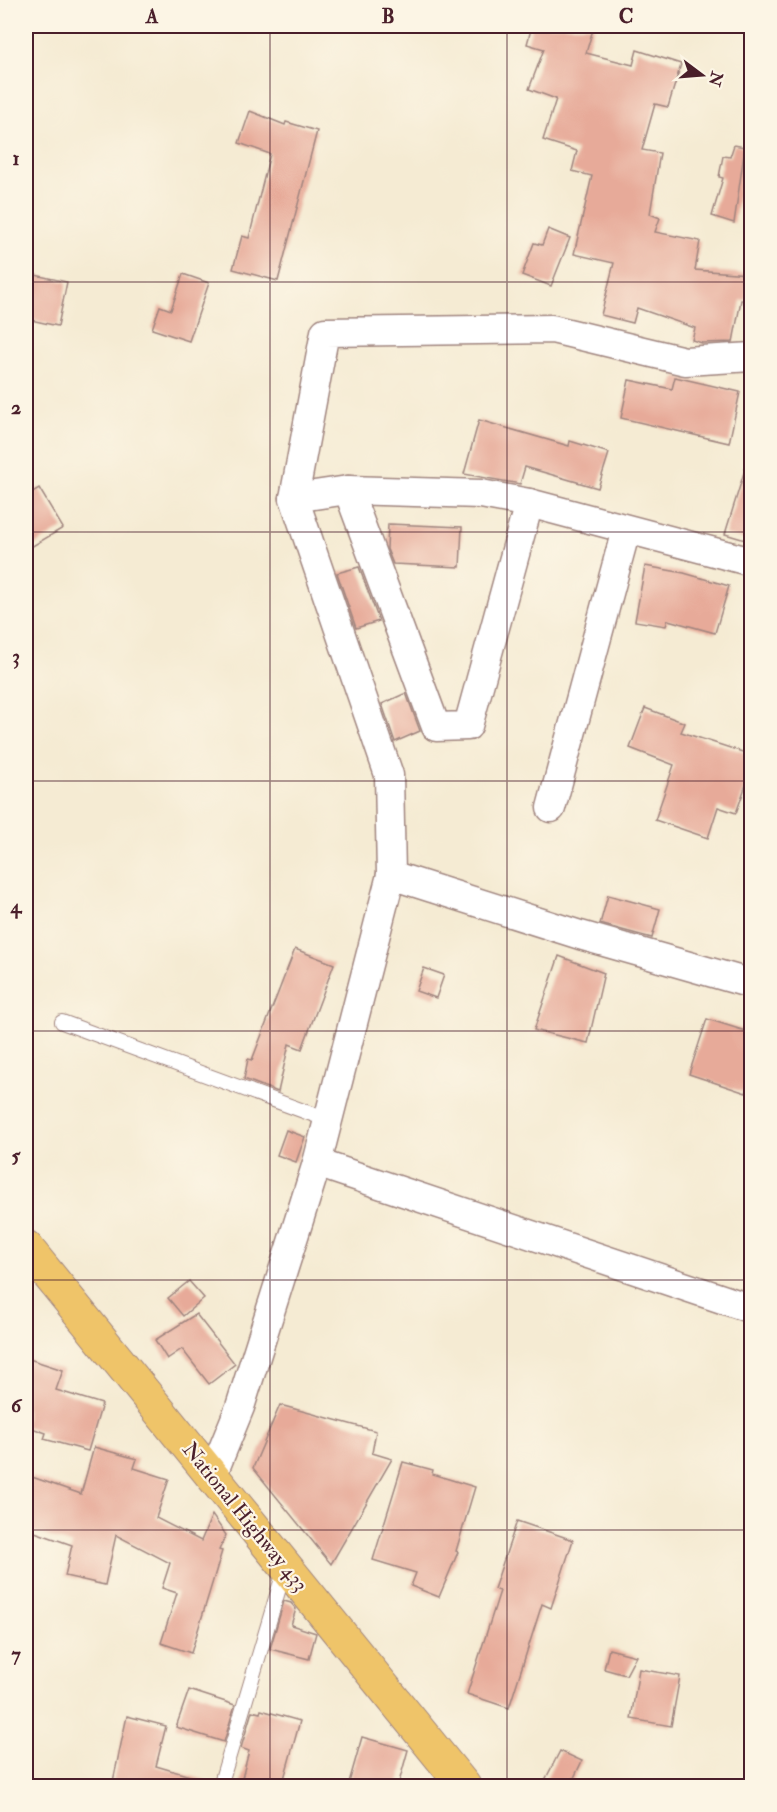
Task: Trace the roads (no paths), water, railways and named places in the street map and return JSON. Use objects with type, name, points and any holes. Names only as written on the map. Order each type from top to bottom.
[{"type":"main road","name":"National Highway 433","points":[[26,1247],[464,1786]]},
{"type":"street","points":[[212,1476],[240,1407],[317,1163],[391,875],[389,775],[294,498],[325,332],[552,329],[685,361],[752,357]]},
{"type":"street","points":[[294,498],[348,490],[481,494],[529,503],[752,562]]},
{"type":"street","points":[[348,490],[436,728],[468,726],[529,503]]},
{"type":"street","points":[[550,808],[626,530]]},
{"type":"street","points":[[391,875],[580,935],[752,984]]},
{"type":"street","points":[[317,1163],[752,1310]]},
{"type":"lane","points":[[62,1022],[328,1120]]},
{"type":"lane","points":[[220,1786],[285,1566]]}]
